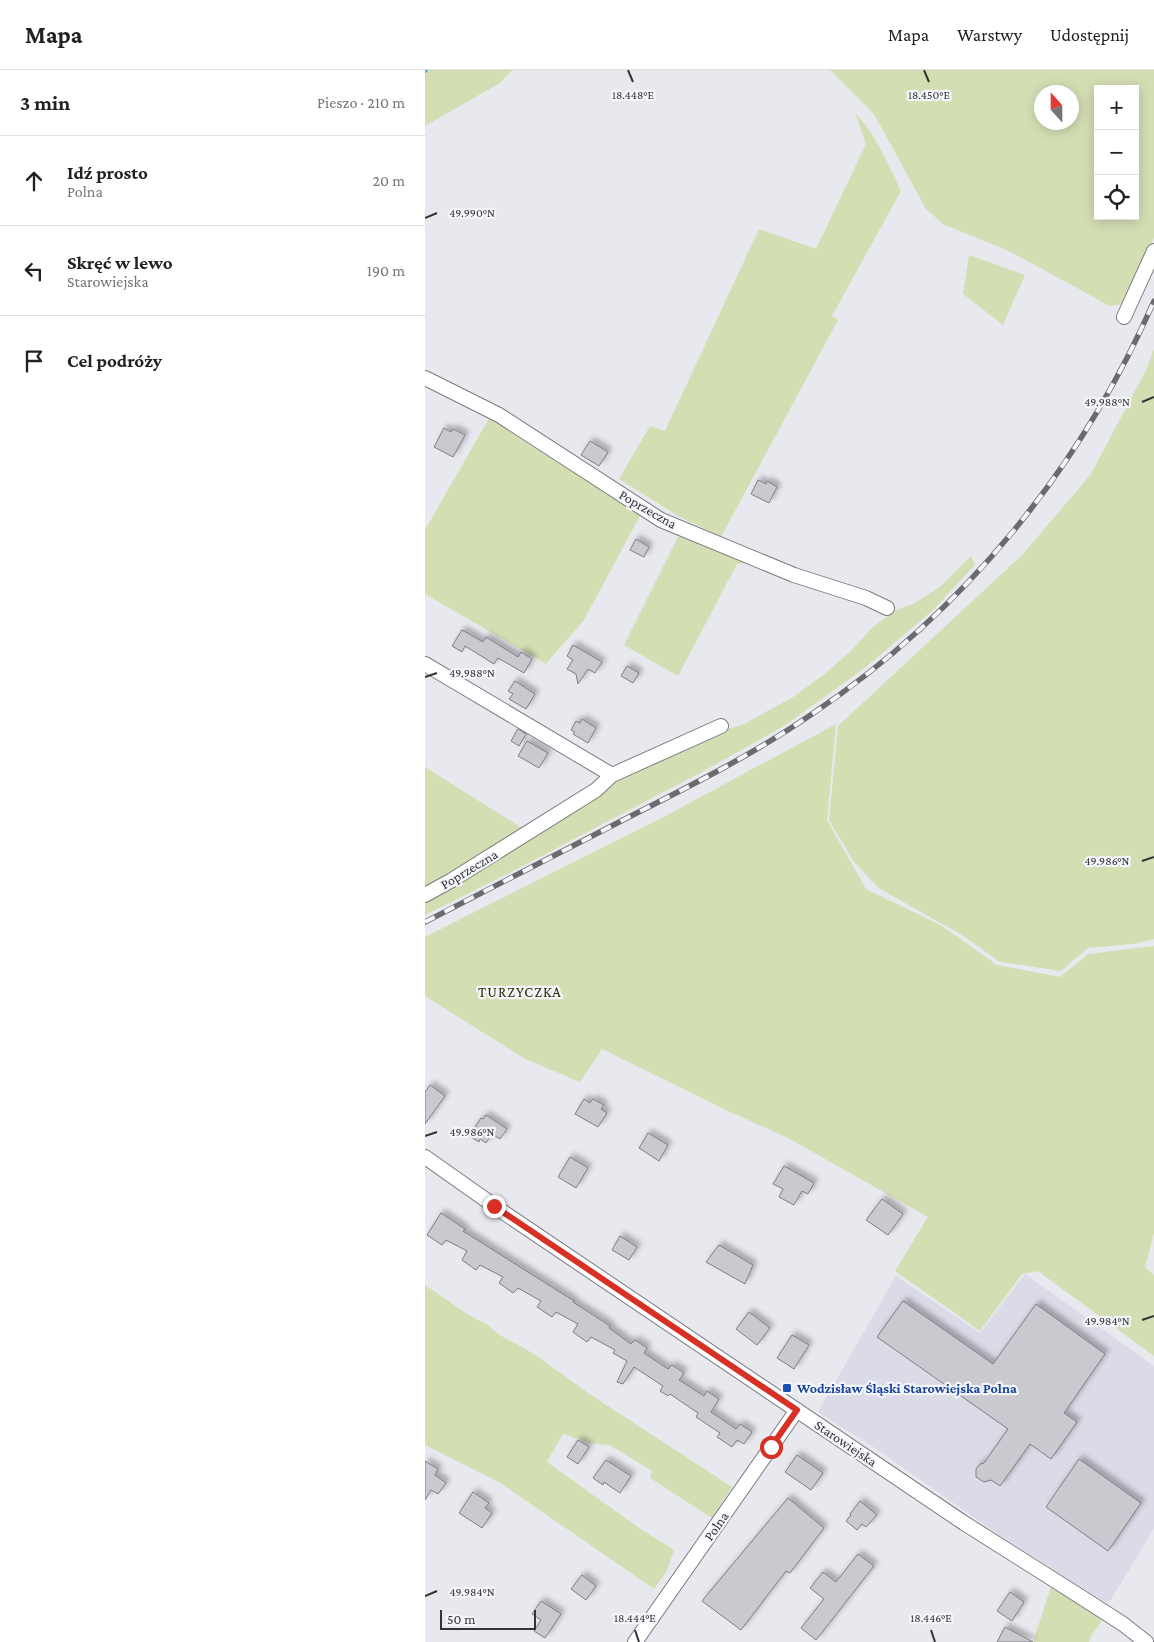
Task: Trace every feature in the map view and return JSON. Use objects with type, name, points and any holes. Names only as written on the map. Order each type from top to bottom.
[{"type":"street","points":[[1124,316],[1154,251]]},
{"type":"street","name":"Poprzeczna","points":[[425,378],[499,415],[661,520],[794,575],[866,598],[887,608]]},
{"type":"street","points":[[425,664],[612,775]]},
{"type":"street","name":"Poprzeczna","points":[[425,895],[596,790],[612,775],[721,726]]},
{"type":"street","name":"Starowiejska","points":[[425,1157],[494,1206],[964,1523],[1108,1614],[1145,1642]]},
{"type":"street","name":"Polna","points":[[635,1642],[797,1410]]},
{"type":"shaded area","points":[[1025,1274],[1154,1366],[1154,1529],[1108,1604],[999,1535],[875,1448],[818,1412],[896,1276],[980,1333]]},
{"type":"green space","points":[[425,70],[512,70],[500,83],[425,126]]},
{"type":"green space","points":[[830,70],[1154,70],[1154,238],[1125,304],[1110,306],[1011,252],[943,224],[926,209],[874,114]]},
{"type":"green space","points":[[855,113],[875,140],[901,191],[832,316],[838,320],[721,537],[680,517],[619,479],[650,426],[665,431],[759,229],[816,249],[866,144]]},
{"type":"green space","points":[[969,255],[1025,275],[1003,325],[963,294]]},
{"type":"green space","points":[[1154,349],[1154,939],[1133,944],[1088,948],[1061,971],[1000,962],[962,935],[880,889],[854,862],[829,820],[838,726],[1023,554],[1091,474],[1147,368]]},
{"type":"green space","points":[[491,415],[641,514],[584,620],[546,664],[425,594],[425,530]]},
{"type":"green space","points":[[679,535],[753,562],[737,564],[678,676],[624,645]]},
{"type":"green space","points":[[971,556],[975,565],[933,610],[866,667],[784,726],[700,773],[425,915],[425,901],[613,780],[705,736],[744,724],[793,697],[850,652],[872,628],[894,611],[915,603],[941,586]]},
{"type":"green space","points":[[836,724],[827,820],[866,889],[942,926],[997,965],[1060,977],[1088,954],[1154,946],[1154,1233],[1145,1267],[1154,1275],[1154,1356],[1038,1271],[1022,1274],[980,1331],[895,1271],[928,1217],[788,1138],[726,1110],[602,1049],[580,1082],[525,1059],[425,996],[425,937],[658,820]]},
{"type":"green space","points":[[425,767],[525,830],[425,887]]},
{"type":"green space","points":[[425,1285],[467,1314],[488,1325],[498,1334],[534,1354],[588,1393],[732,1487],[712,1518],[650,1478],[652,1471],[610,1445],[590,1443],[563,1434],[547,1462],[642,1530],[674,1550],[667,1571],[654,1589],[499,1482],[425,1445]]},
{"type":"green space","points":[[1051,1587],[1103,1619],[1089,1642],[1033,1642]]},
{"type":"building","points":[[444,428],[451,432],[453,429],[465,435],[453,457],[434,447]]},
{"type":"building","points":[[590,441],[608,452],[599,466],[581,455]]},
{"type":"building","points":[[758,480],[766,484],[767,481],[777,487],[769,503],[751,494]]},
{"type":"building","points":[[636,539],[649,547],[644,557],[630,550]]},
{"type":"building","points":[[462,630],[483,642],[486,637],[518,657],[521,652],[532,659],[524,673],[498,658],[494,664],[465,646],[462,652],[452,646]]},
{"type":"building","points":[[573,645],[602,662],[595,673],[588,669],[578,684],[576,674],[567,669],[573,660],[567,656]]},
{"type":"building","points":[[627,666],[639,673],[633,683],[621,676]]},
{"type":"building","points":[[515,681],[535,694],[526,709],[509,699],[513,694],[508,691]]},
{"type":"building","points":[[582,719],[596,728],[588,743],[573,734],[575,732],[571,730],[576,721],[580,723]]},
{"type":"building","points":[[518,729],[526,734],[519,746],[511,741]]},
{"type":"building","points":[[527,741],[548,753],[539,768],[518,756]]},
{"type":"building","points":[[430,1085],[445,1096],[425,1124],[425,1092]]},
{"type":"building","points":[[584,1099],[590,1103],[593,1099],[604,1105],[601,1109],[607,1113],[598,1127],[575,1114]]},
{"type":"building","points":[[486,1115],[507,1129],[500,1139],[492,1134],[486,1143],[480,1139],[479,1142],[469,1136],[481,1118],[483,1119]]},
{"type":"building","points":[[648,1133],[668,1145],[659,1161],[639,1148]]},
{"type":"building","points":[[570,1157],[588,1168],[576,1188],[558,1177]]},
{"type":"building","points":[[784,1166],[814,1183],[808,1194],[802,1191],[794,1205],[779,1197],[783,1189],[773,1184]]},
{"type":"building","points":[[882,1199],[903,1214],[888,1235],[866,1220]]},
{"type":"building","points":[[441,1213],[465,1229],[463,1231],[574,1301],[610,1326],[609,1328],[631,1344],[635,1340],[647,1348],[644,1353],[668,1369],[672,1365],[684,1373],[679,1380],[704,1396],[707,1391],[719,1399],[711,1412],[736,1429],[740,1424],[752,1432],[744,1444],[737,1440],[732,1447],[717,1437],[720,1433],[696,1417],[698,1413],[670,1394],[668,1396],[660,1391],[663,1386],[634,1367],[623,1384],[617,1382],[627,1361],[613,1353],[615,1350],[591,1337],[587,1342],[573,1332],[578,1324],[556,1312],[552,1317],[537,1307],[541,1301],[518,1288],[513,1293],[499,1283],[503,1277],[480,1265],[476,1270],[462,1260],[467,1251],[446,1240],[442,1245],[427,1235]]},
{"type":"building","points":[[620,1236],[637,1247],[629,1260],[612,1250]]},
{"type":"building","points":[[719,1245],[753,1265],[745,1284],[706,1262]]},
{"type":"building","points":[[903,1301],[993,1364],[1036,1304],[1105,1354],[1064,1413],[1077,1422],[1051,1459],[1030,1444],[1000,1486],[991,1480],[984,1482],[976,1477],[976,1469],[980,1464],[984,1463],[1008,1429],[877,1337]]},
{"type":"building","points":[[749,1312],[770,1328],[757,1345],[736,1329]]},
{"type":"building","points":[[792,1335],[809,1345],[794,1369],[777,1358]]},
{"type":"building","points":[[578,1440],[589,1447],[578,1464],[567,1457]]},
{"type":"building","points":[[797,1455],[823,1473],[811,1490],[785,1472]]},
{"type":"building","points":[[1079,1459],[1141,1503],[1108,1551],[1046,1507]]},
{"type":"building","points":[[606,1460],[631,1476],[620,1493],[604,1482],[603,1485],[593,1478]]},
{"type":"building","points":[[425,1461],[438,1469],[435,1475],[446,1483],[438,1494],[431,1490],[425,1500]]},
{"type":"building","points":[[473,1492],[489,1503],[485,1508],[492,1513],[482,1528],[459,1513]]},
{"type":"building","points":[[788,1498],[824,1528],[790,1573],[786,1571],[741,1630],[702,1601]]},
{"type":"building","points":[[860,1501],[877,1515],[866,1527],[862,1524],[857,1530],[846,1521]]},
{"type":"building","points":[[858,1554],[874,1566],[816,1640],[801,1628],[824,1599],[810,1588],[823,1572],[836,1582]]},
{"type":"building","points":[[582,1575],[596,1586],[586,1600],[571,1589]]},
{"type":"building","points":[[1010,1592],[1024,1602],[1012,1621],[997,1611]]},
{"type":"building","points":[[541,1601],[561,1614],[545,1638],[534,1631],[541,1620],[532,1614]]},
{"type":"building","points":[[1005,1627],[1033,1642],[997,1642]]},
{"type":"railway","points":[[425,922],[698,782],[767,743],[812,714],[867,674],[919,630],[968,583],[1013,532],[1054,478],[1091,422],[1125,363],[1154,301]]},
{"type":"place","name":"Wodzisław Śląski Starowiejska Polna","points":[[787,1388]]},
{"type":"district","name":"TURZYCZKA","points":[[520,992]]},
{"type":"route","points":[[494,1206],[797,1410],[771,1447]]}]
